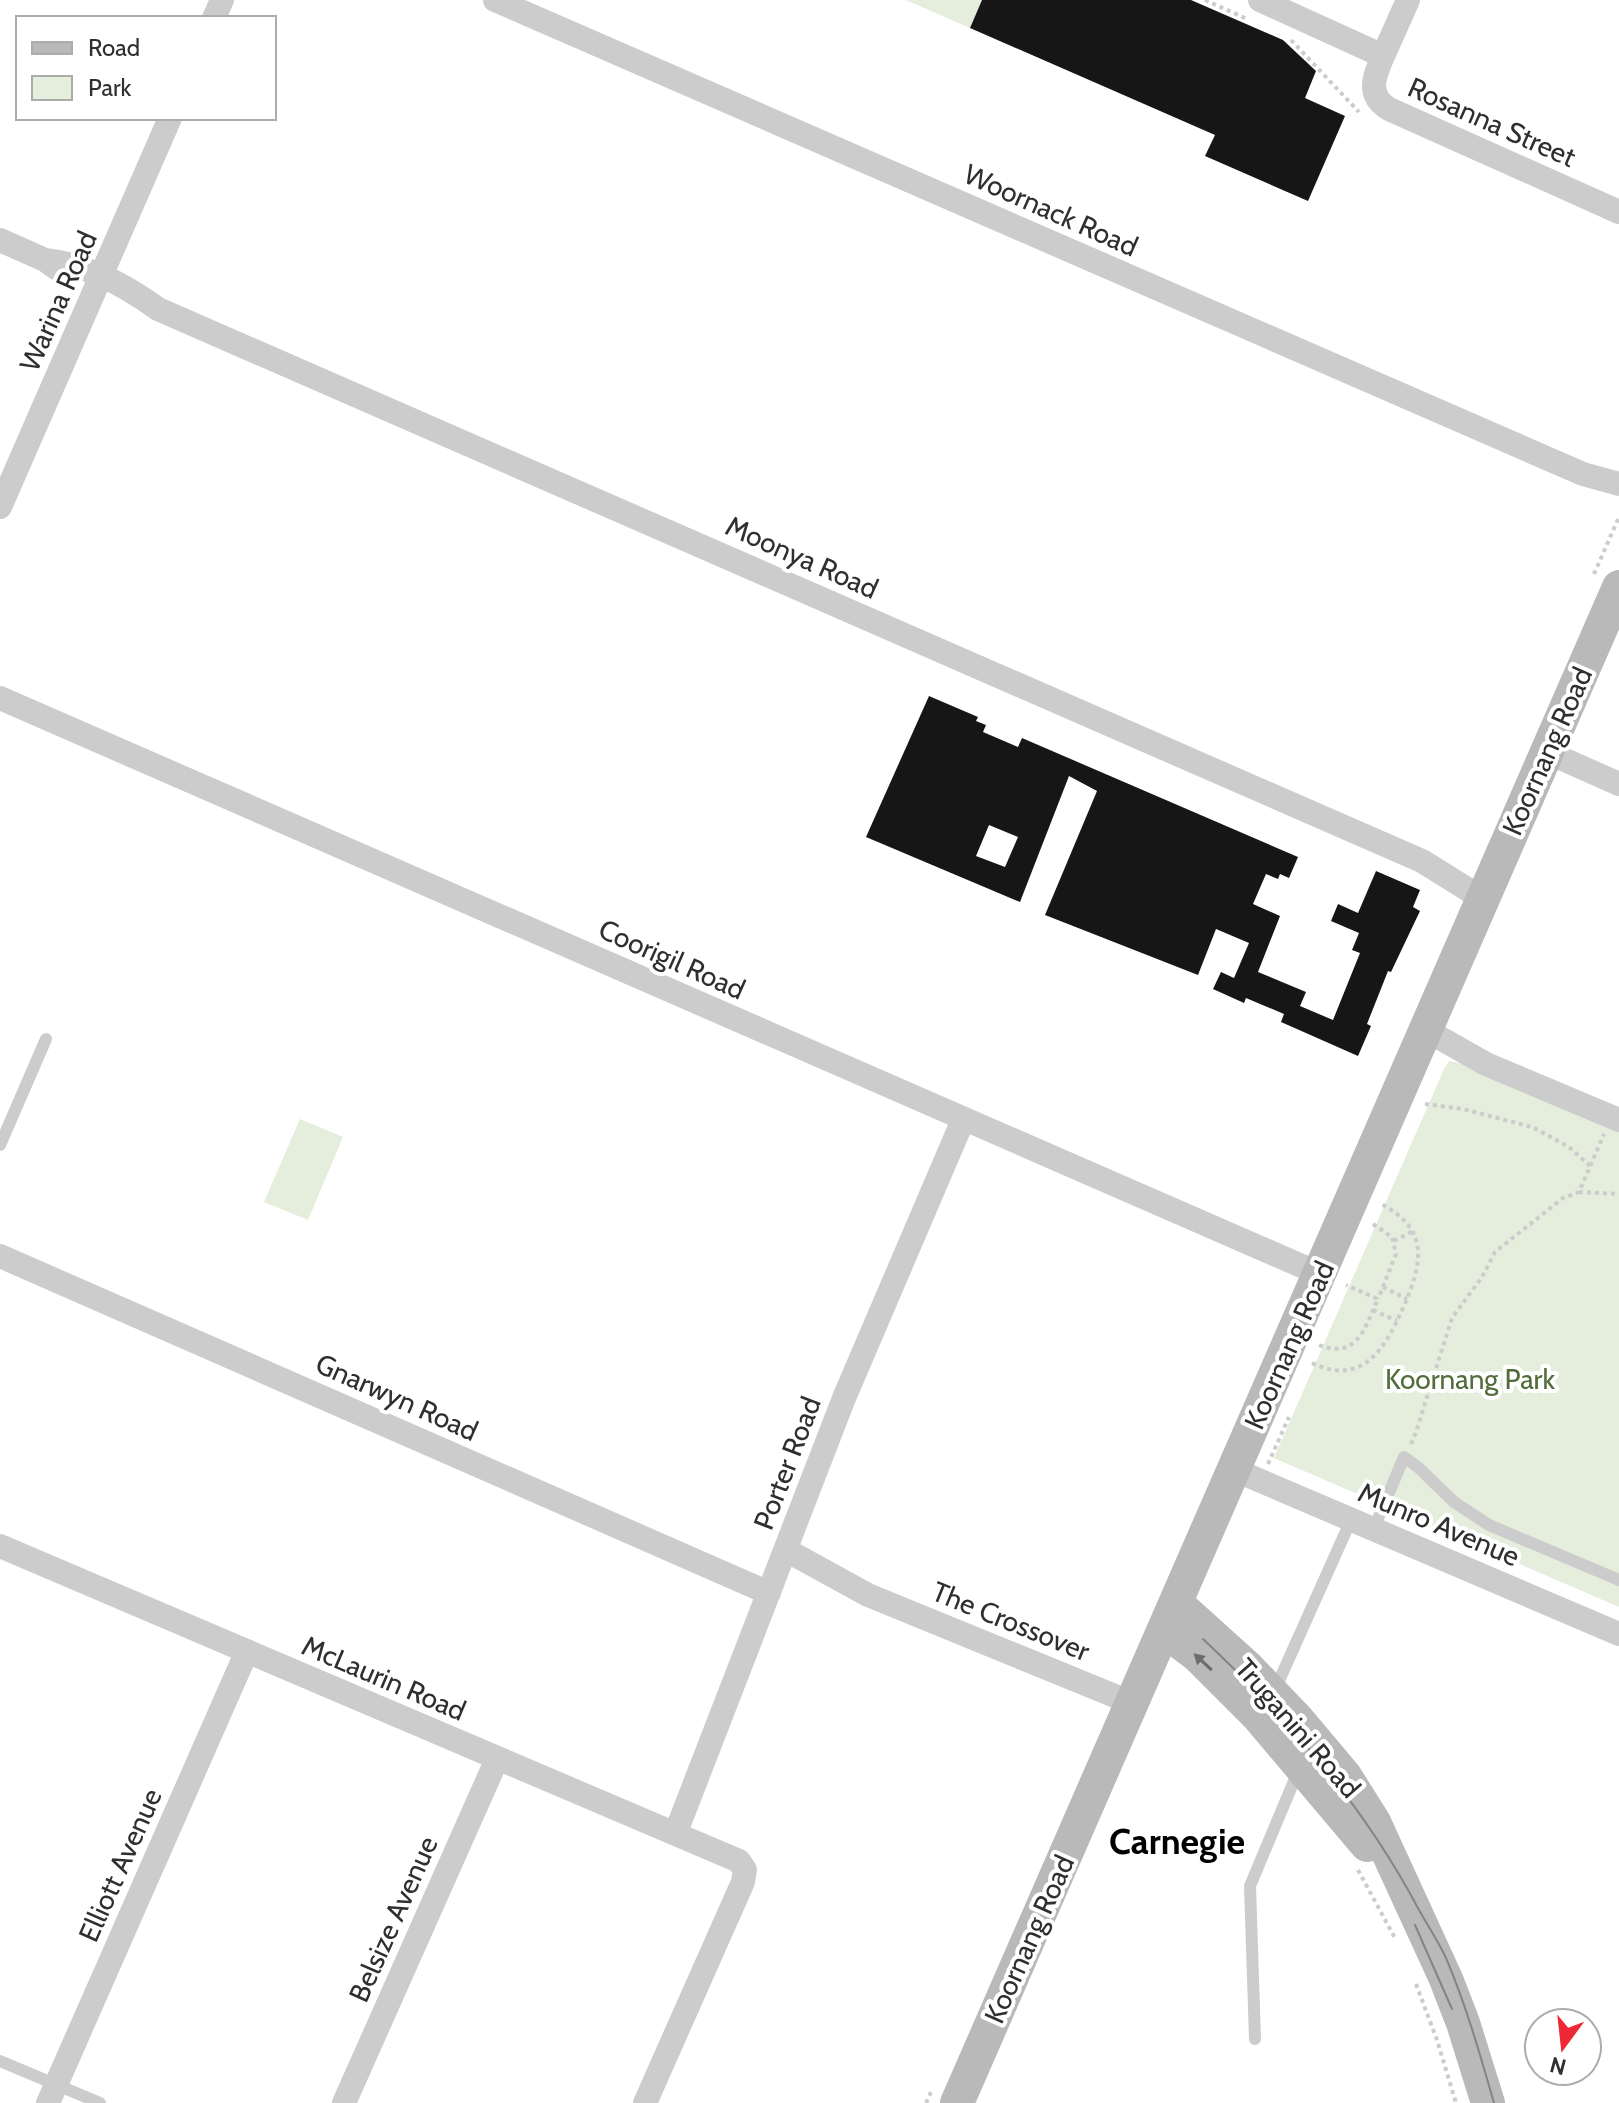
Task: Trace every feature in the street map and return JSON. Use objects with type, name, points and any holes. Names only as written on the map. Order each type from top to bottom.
[{"type":"street","name":"Woornack Road","points":[[495,0],[1583,474],[1619,484]]},
{"type":"street","name":"Rosanna Street","points":[[1260,0],[1383,56],[1373,84],[1376,98],[1382,105],[1619,212]]},
{"type":"street","points":[[1383,56],[1408,0]]},
{"type":"street","name":"Warina Road","points":[[0,507],[169,120]]},
{"type":"street","name":"Moonya Road","points":[[0,240],[45,260],[68,262],[98,283],[134,291],[158,309],[1487,889]]},
{"type":"street","name":"Woornack Road","points":[[1583,474],[1619,497]]},
{"type":"street","name":"Koornang Road","points":[[957,2103],[1171,1617],[1248,1475],[1339,1282],[1422,1040],[1619,587]]},
{"type":"street","name":"Coorigil Road","points":[[0,698],[1339,1282]]},
{"type":"street","points":[[1547,752],[1619,784]]},
{"type":"street","points":[[1422,1040],[1615,1119]]},
{"type":"street","name":"Porter Road","points":[[676,1832],[844,1398],[963,1120]]},
{"type":"street","name":"Gnarwyn Road","points":[[0,1256],[778,1571]]},
{"type":"street","name":"Munro Avenue","points":[[1248,1475],[1619,1634]]},
{"type":"street","name":"McLaurin Road","points":[[0,1546],[497,1759],[676,1832],[744,1865],[743,1882],[645,2103]]},
{"type":"street","name":"The Crossover","points":[[778,1571],[868,1595],[1132,1703]]},
{"type":"street","name":"Truganini Road","points":[[1171,1617],[1221,1642],[1273,1693],[1345,1776],[1374,1822],[1446,1979],[1488,2103]]},
{"type":"street","name":"Truganini Road","points":[[1171,1617],[1198,1656],[1359,1833],[1415,1914]]},
{"type":"street","name":"Elliott Avenue","points":[[52,2094],[247,1651]]},
{"type":"street","name":"Belsize Avenue","points":[[344,2103],[497,1759]]},
{"type":"lane","points":[[0,1145],[46,1039]]},
{"type":"lane","points":[[1273,1693],[1362,1524],[1404,1457],[1470,1515],[1619,1580]]},
{"type":"lane","points":[[1255,2039],[1250,1886],[1300,1766]]},
{"type":"lane","points":[[0,2061],[52,2094],[100,2103]]},
{"type":"path","points":[[1419,1117],[1426,1103],[1518,1122],[1569,1147],[1590,1166]]},
{"type":"path","points":[[1579,1192],[1615,1119]]},
{"type":"path","points":[[1404,1457],[1416,1432],[1452,1318],[1482,1277],[1495,1252],[1563,1198],[1579,1192],[1619,1194]]},
{"type":"path","points":[[1312,1363],[1340,1370],[1365,1364],[1384,1346],[1407,1299],[1419,1262],[1413,1231],[1400,1216],[1381,1204],[1367,1236]]},
{"type":"path","points":[[1319,1345],[1338,1350],[1347,1347],[1364,1332],[1396,1254],[1394,1241],[1373,1224]]},
{"type":"path","points":[[1394,1241],[1413,1231]]},
{"type":"path","points":[[1339,1282],[1378,1299]]},
{"type":"path","points":[[1383,1287],[1407,1299]]},
{"type":"path","points":[[1373,1310],[1397,1321]]},
{"type":"path","points":[[1306,1376],[1325,1333]]},
{"type":"path","points":[[1248,1475],[1289,1415]]},
{"type":"path","points":[[1356,1867],[1398,1944]]},
{"type":"path","points":[[1416,1982],[1456,2103]]},
{"type":"green space","points":[[906,0],[982,0],[970,28]]},
{"type":"green space","name":"Koornang Park","points":[[1449,1061],[1468,1065],[1619,1132],[1619,1607],[1274,1458]]},
{"type":"green space","points":[[300,1119],[343,1137],[308,1220],[264,1202]]},
{"type":"building","points":[[982,0],[1191,0],[1283,40],[1316,71],[1305,98],[1345,116],[1308,201],[1205,156],[1215,135],[970,28]]},
{"type":"building","points":[[929,696],[978,717],[976,721],[986,725],[983,732],[1018,747],[1022,738],[1298,857],[1289,878],[1280,874],[1278,879],[1266,874],[1253,904],[1280,916],[1258,972],[1306,992],[1300,1006],[1333,1020],[1360,953],[1352,950],[1359,933],[1331,921],[1338,904],[1358,913],[1376,871],[1420,890],[1413,907],[1420,911],[1391,972],[1388,971],[1358,1056],[1281,1022],[1284,1014],[1246,998],[1244,1003],[1213,989],[1221,972],[1234,978],[1249,943],[1216,929],[1198,975],[1045,915],[1097,791],[1069,776],[1020,902],[866,837]],"holes":[[[989,825],[1018,837],[1005,867],[976,856]]]},
{"type":"tram line","points":[[1203,1639],[1295,1733],[1374,1834],[1446,1958],[1494,2103]]},
{"type":"tram line","points":[[1415,1925],[1452,2009]]},
{"type":"district","name":"Carnegie","points":[[1177,1841]]}]
